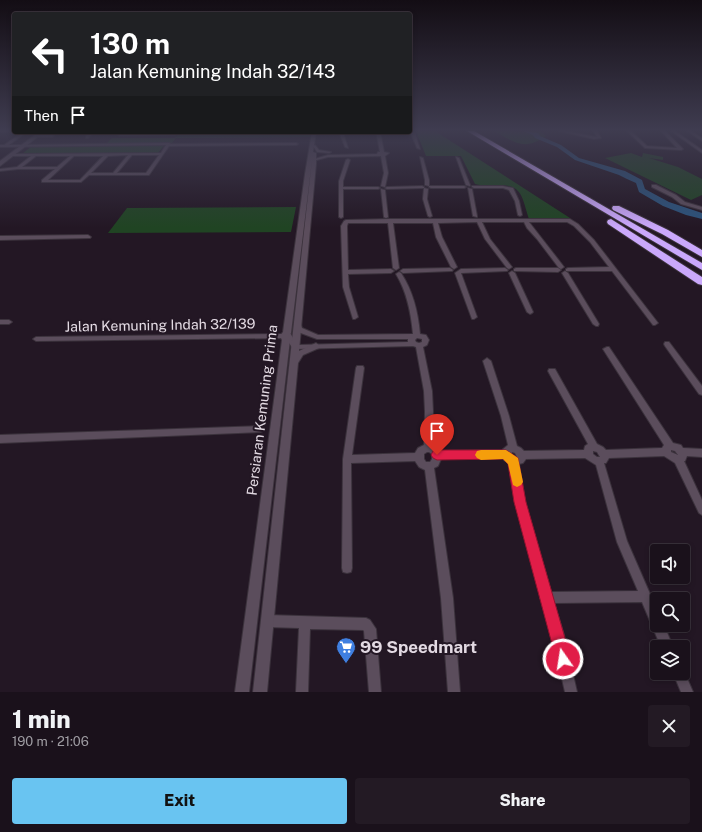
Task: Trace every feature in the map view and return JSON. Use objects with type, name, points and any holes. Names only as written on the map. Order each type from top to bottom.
[{"type":"highway","points":[[522,163],[702,282]]},
{"type":"highway","points":[[525,163],[702,267]]},
{"type":"highway","points":[[537,163],[702,259]]},
{"type":"highway","points":[[615,208],[665,232],[702,254]]},
{"type":"street","points":[[18,168],[24,163]]},
{"type":"street","points":[[63,163],[44,181],[81,181],[98,163]]},
{"type":"street","points":[[114,174],[123,163]]},
{"type":"street","points":[[88,174],[148,174],[155,163]]},
{"type":"street","name":"Persiaran Kemuning Prima","points":[[242,692],[286,335],[309,163]]},
{"type":"street","name":"Persiaran Kemuning Prima","points":[[260,692],[314,163]]},
{"type":"street","points":[[347,163],[341,188],[346,287],[355,317]]},
{"type":"street","points":[[383,163],[386,173],[383,188],[397,271],[403,280],[416,321],[416,340],[428,391],[428,448]]},
{"type":"street","points":[[421,163],[426,180],[425,199],[430,216]]},
{"type":"street","points":[[459,163],[469,187],[474,216]]},
{"type":"street","points":[[0,170],[18,168],[58,168]]},
{"type":"street","points":[[654,186],[669,193],[683,203],[702,209]]},
{"type":"street","points":[[341,188],[503,187],[511,189],[517,201],[520,216]]},
{"type":"street","points":[[343,220],[570,220],[592,241],[655,323]]},
{"type":"street","points":[[479,220],[488,239],[510,270],[530,312]]},
{"type":"street","points":[[525,220],[529,228],[539,238],[560,268]]},
{"type":"street","points":[[436,221],[439,237],[452,269]]},
{"type":"street","points":[[0,238],[88,237]]},
{"type":"street","points":[[346,272],[458,268],[474,317]]},
{"type":"street","points":[[459,272],[560,268],[567,271],[613,269]]},
{"type":"street","points":[[567,271],[596,324]]},
{"type":"street","points":[[298,320],[298,327],[300,330],[317,337],[416,340]]},
{"type":"street","points":[[0,322],[8,322]]},
{"type":"street","name":"Jalan Kemuning Indah 32/139","points":[[36,339],[286,335]]},
{"type":"street","points":[[286,335],[295,347],[416,340]]},
{"type":"street","points":[[667,344],[702,392]]},
{"type":"street","points":[[294,365],[296,356],[316,346]]},
{"type":"street","points":[[607,349],[668,449]]},
{"type":"street","points":[[487,361],[505,416],[513,448],[507,449],[514,457],[520,502],[546,598],[558,635],[571,692]]},
{"type":"street","points":[[347,568],[347,460],[360,368]]},
{"type":"street","points":[[552,371],[591,450]]},
{"type":"street","points":[[0,439],[260,429]]},
{"type":"street","points":[[602,458],[675,447],[702,510]]},
{"type":"street","points":[[429,466],[421,463],[418,457],[420,450],[428,448],[434,451],[437,455],[514,457],[599,448],[622,542],[650,608]]},
{"type":"street","points":[[680,456],[702,452]]},
{"type":"street","points":[[429,466],[436,462],[437,455]]},
{"type":"street","points":[[347,460],[418,457]]},
{"type":"street","points":[[429,466],[447,598],[454,692]]},
{"type":"street","points":[[546,598],[645,596]]},
{"type":"street","points":[[267,620],[305,623],[366,624],[370,629],[375,692]]},
{"type":"street","points":[[302,692],[305,623]]},
{"type":"street","points":[[682,680],[687,692]]},
{"type":"green space","points":[[465,163],[485,163],[570,218],[529,219],[522,197],[516,189],[504,185],[475,184]]},
{"type":"green space","points":[[616,163],[666,163],[678,167],[702,179],[702,195],[691,200]]},
{"type":"green space","points":[[296,207],[291,232],[108,233],[127,208]]},
{"type":"waterway","points":[[591,163],[622,173],[639,182],[642,190],[666,204],[689,213],[702,216]]},
{"type":"slow traffic","points":[[481,455],[506,454],[509,459],[514,461],[517,482]]},
{"type":"place","name":"99 Speedmart","points":[[346,664]]},
{"type":"route","points":[[437,455],[506,454],[509,459],[514,461],[520,502],[546,598],[558,635],[563,659]]}]
